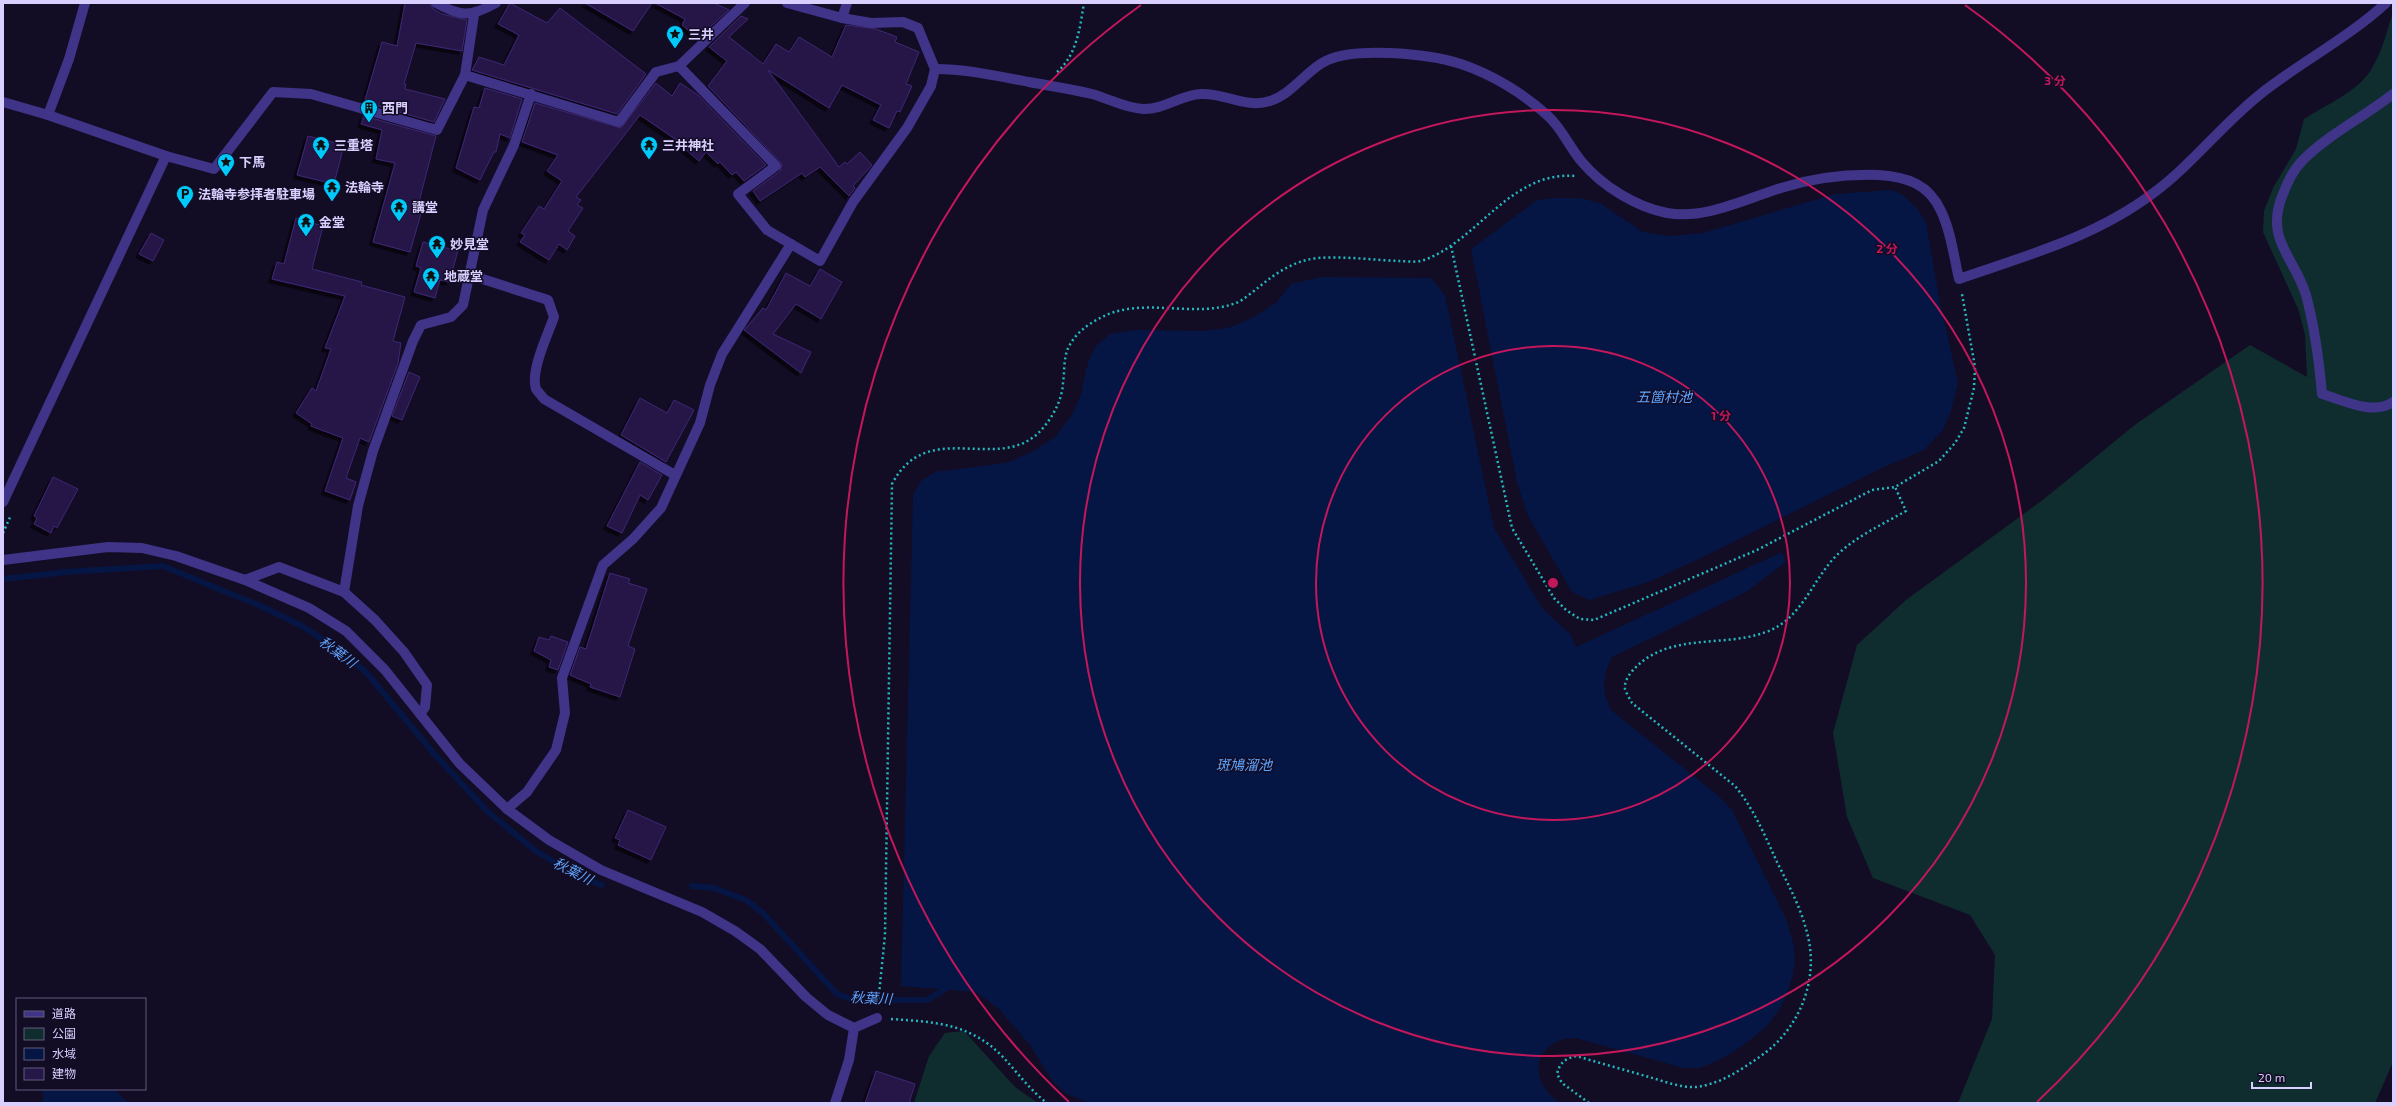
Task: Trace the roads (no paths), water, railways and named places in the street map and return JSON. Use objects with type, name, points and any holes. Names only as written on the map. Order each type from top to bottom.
[{"type":"street","points":[[48,115],[69,59],[85,3]]},
{"type":"street","points":[[436,3],[450,11],[474,15],[496,3]]},
{"type":"street","points":[[466,75],[619,122],[656,72],[679,66],[745,3]]},
{"type":"street","points":[[679,66],[776,166],[738,194],[767,230],[820,261],[852,202],[908,128],[931,86],[935,68],[918,28],[903,22],[871,23],[842,18],[787,3]]},
{"type":"street","points":[[842,18],[847,3]]},
{"type":"street","points":[[935,68],[960,69],[1041,84],[1094,95],[1128,107],[1146,109],[1198,94],[1215,95],[1252,103],[1270,101],[1287,91],[1323,62],[1340,55],[1363,53],[1438,58],[1484,73],[1547,114],[1563,133],[1580,161],[1597,178],[1637,203],[1666,213],[1691,214],[1721,208],[1814,179],[1850,174],[1901,176],[1921,184],[1934,199],[1942,212],[1959,280],[2066,242],[2110,221],[2152,195],[2189,164],[2262,93],[2366,22],[2386,3]]},
{"type":"street","points":[[3,102],[48,115],[166,156],[214,169],[273,92],[311,94],[437,130],[466,75],[474,15]]},
{"type":"street","points":[[344,592],[358,506],[373,452],[413,341],[421,325],[451,317],[463,305],[483,210],[514,145],[531,94]]},
{"type":"street","points":[[2393,94],[2318,146],[2301,162],[2286,185],[2277,208],[2276,226],[2280,242],[2305,293],[2314,325],[2322,394],[2363,406],[2378,408],[2393,402]]},
{"type":"street","points":[[3,502],[166,156]]},
{"type":"street","points":[[507,809],[527,792],[556,750],[565,713],[562,678],[603,565],[633,539],[661,508],[700,423],[710,385],[722,354],[791,244]]},
{"type":"street","points":[[470,275],[548,300],[554,317],[540,354],[535,378],[536,389],[544,399],[675,475]]},
{"type":"street","points":[[3,560],[108,547],[142,548],[176,556],[245,580],[309,608],[346,631],[385,670],[460,764],[507,809],[549,840],[601,870],[702,912],[735,931],[760,949],[806,997],[828,1015],[854,1028]]},
{"type":"street","points":[[245,580],[279,567],[344,592],[375,620],[404,652],[427,686],[425,706],[420,714]]},
{"type":"street","points":[[854,1028],[878,1015]]},
{"type":"street","points":[[835,1103],[849,1060],[854,1028]]},
{"type":"water","name":"五箇村池","points":[[1892,190],[1903,195],[1917,208],[1926,222],[1939,298],[1958,383],[1950,414],[1942,431],[1924,450],[1882,468],[1699,559],[1646,583],[1589,600],[1572,592],[1528,516],[1517,482],[1471,249],[1537,200],[1579,198],[1600,203],[1643,232],[1669,236],[1703,233],[1835,194]]},
{"type":"water","name":"斑鳩溜池","points":[[1321,277],[1431,278],[1445,295],[1494,528],[1542,608],[1571,635],[1576,647],[1782,552],[1786,562],[1746,592],[1612,657],[1606,671],[1604,684],[1608,704],[1612,711],[1720,797],[1732,810],[1787,921],[1794,947],[1795,963],[1787,994],[1779,1010],[1767,1026],[1732,1053],[1700,1068],[1683,1068],[1576,1038],[1565,1039],[1548,1047],[1539,1062],[1541,1080],[1547,1092],[1559,1103],[1089,1103],[1065,1093],[1053,1082],[1030,1045],[999,1009],[976,992],[901,986],[913,495],[921,481],[935,472],[1006,463],[1032,452],[1054,438],[1072,415],[1081,394],[1088,362],[1096,346],[1110,334],[1135,330],[1205,331],[1231,327],[1254,317],[1277,302],[1291,284]]},
{"type":"water","points":[[43,1090],[115,1090],[128,1103],[43,1103]]},
{"type":"waterway","name":"秋葉川","points":[[3,579],[66,572],[163,566],[263,607],[300,625],[327,642],[365,671],[436,756],[488,812],[536,851],[575,875],[602,885]]},
{"type":"waterway","name":"秋葉川","points":[[692,886],[714,888],[746,900],[764,914],[837,994],[853,1000],[927,1000],[945,989]]},
{"type":"place","name":"三井","points":[[675,49]]},
{"type":"place","name":"西門","points":[[369,123]]},
{"type":"place","name":"三重塔","points":[[321,160]]},
{"type":"place","name":"三井神社","points":[[649,160]]},
{"type":"place","name":"下馬","points":[[226,177]]},
{"type":"place","name":"法輪寺","points":[[332,202]]},
{"type":"place","name":"法輪寺参拝者駐車場","points":[[185,209]]},
{"type":"place","name":"講堂","points":[[399,222]]},
{"type":"place","name":"金堂","points":[[306,237]]},
{"type":"place","name":"妙見堂","points":[[437,259]]},
{"type":"place","name":"地蔵堂","points":[[431,291]]}]
